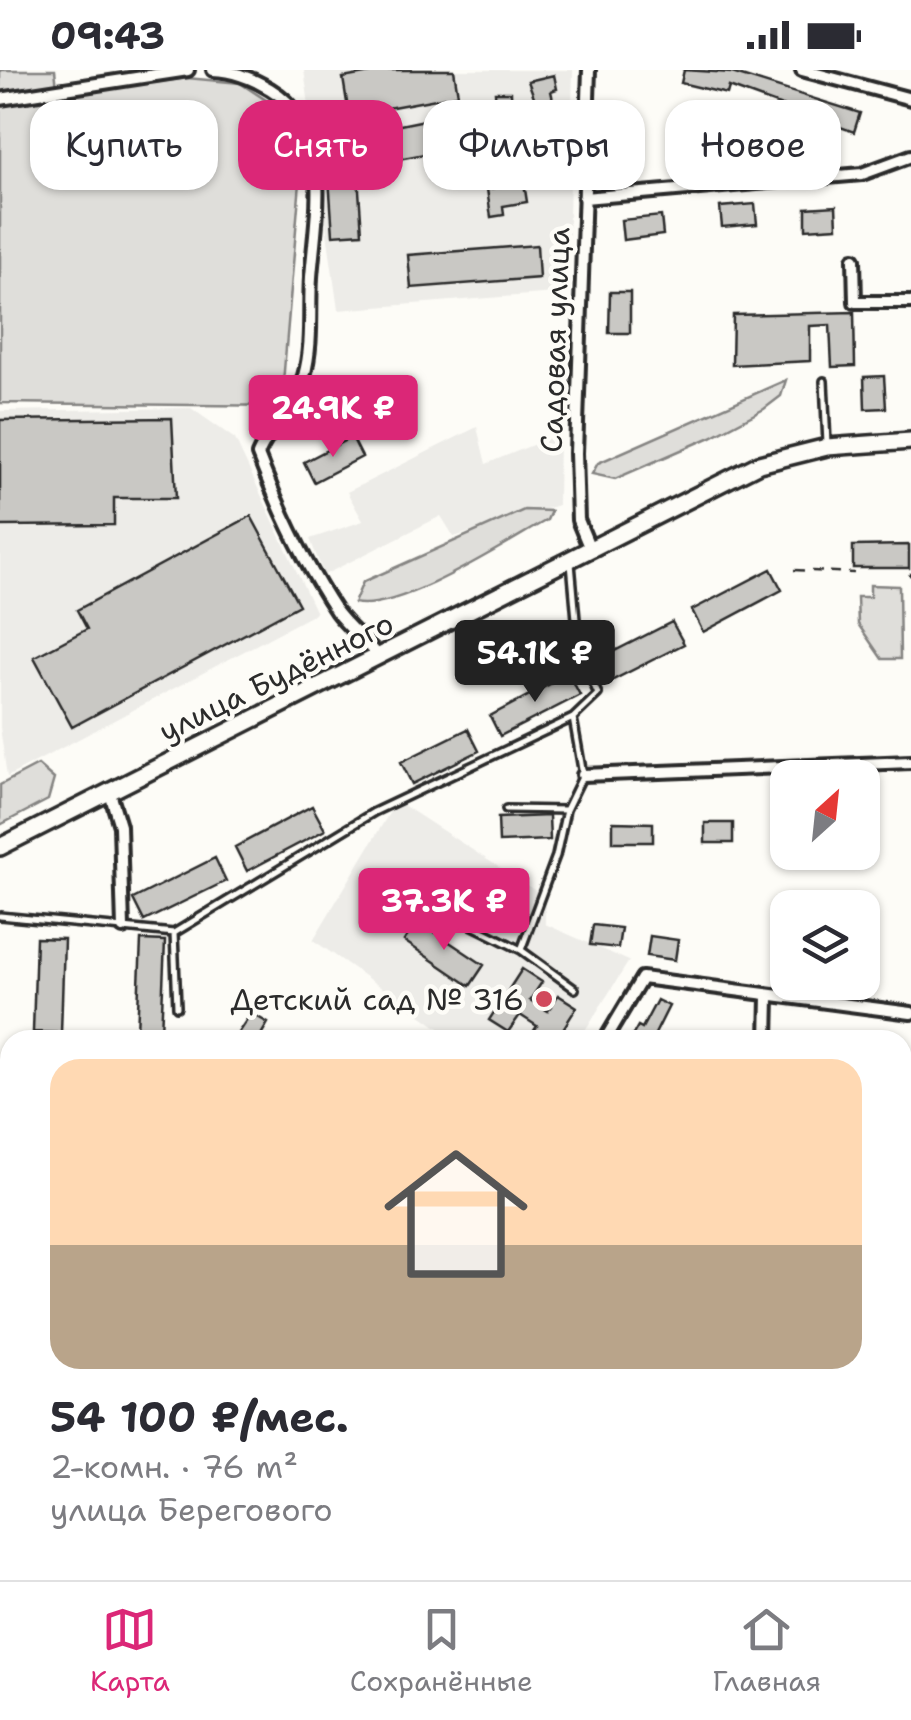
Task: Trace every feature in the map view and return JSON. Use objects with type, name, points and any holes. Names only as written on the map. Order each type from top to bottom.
[{"type":"main road","name":"улица Будённого","points":[[0,847],[759,464],[827,446],[911,441]]},
{"type":"street","points":[[0,99],[188,70]]},
{"type":"street","points":[[213,70],[248,76],[275,92],[299,110],[312,135],[316,211],[309,353],[296,396],[258,454],[315,577],[340,616],[378,657]]},
{"type":"street","name":"Садовая улица","points":[[589,70],[576,453],[578,520],[590,549]]},
{"type":"street","points":[[802,70],[911,99]]},
{"type":"street","points":[[584,198],[862,174],[911,156]]},
{"type":"street","points":[[854,259],[856,302],[911,302]]},
{"type":"street","points":[[584,774],[911,762]]},
{"type":"street","points":[[109,790],[120,826],[123,928]]},
{"type":"street","points":[[611,1030],[642,978],[911,1013]]},
{"type":"street","points":[[768,996],[768,1030]]},
{"type":"lane","points":[[824,381],[827,446]]},
{"type":"lane","points":[[0,916],[174,932],[374,812],[573,718],[598,694],[579,653],[571,560]]},
{"type":"lane","points":[[521,950],[556,856],[566,810],[584,774],[573,718]]},
{"type":"lane","points":[[506,809],[566,810]]},
{"type":"lane","points":[[445,912],[521,950],[575,988]]},
{"type":"lane","points":[[174,932],[176,1007]]},
{"type":"path","points":[[794,570],[854,574]]},
{"type":"shaded area","points":[[0,70],[55,70],[58,96],[187,78],[240,83],[266,100],[238,100],[238,190],[299,190],[281,406],[0,403]]},
{"type":"shaded area","points":[[304,70],[573,70],[572,100],[423,100],[423,190],[570,190],[567,292],[338,310],[321,190],[403,190],[403,100],[308,100]]},
{"type":"shaded area","points":[[786,380],[781,396],[764,409],[711,437],[615,479],[592,474],[598,463]]},
{"type":"shaded area","points":[[191,408],[235,439],[316,613],[7,777],[0,727],[0,411]]},
{"type":"shaded area","points":[[477,427],[486,464],[559,434],[558,505],[454,537],[441,516],[324,575],[310,539],[363,521],[347,492]]},
{"type":"shaded area","points":[[524,510],[551,511],[547,520],[424,587],[397,598],[354,603],[363,582]]},
{"type":"shaded area","points":[[870,585],[899,586],[900,659],[882,659],[858,624],[857,597],[870,597]]},
{"type":"shaded area","points":[[38,765],[54,779],[48,800],[0,825],[0,785]]},
{"type":"shaded area","points":[[403,805],[545,897],[545,924],[629,961],[585,1030],[442,1030],[313,940],[391,810]]},
{"type":"building","points":[[386,70],[454,70],[458,95],[403,105],[403,100],[347,100],[343,78]]},
{"type":"building","points":[[684,70],[732,73],[818,100],[765,100],[729,87],[727,94],[681,83]]},
{"type":"building","points":[[554,75],[557,89],[551,91],[553,100],[535,100],[528,81]]},
{"type":"building","points":[[495,92],[511,92],[511,100],[495,100]]},
{"type":"building","points":[[841,107],[860,113],[854,132],[841,127]]},
{"type":"building","points":[[423,120],[423,154],[403,158],[403,124]]},
{"type":"building","points":[[330,190],[359,190],[362,233],[333,235]]},
{"type":"building","points":[[487,190],[525,190],[527,202],[503,206],[504,215],[491,217]]},
{"type":"building","points":[[755,204],[757,224],[722,227],[720,207]]},
{"type":"building","points":[[836,206],[837,227],[806,229],[806,208]]},
{"type":"building","points":[[661,216],[663,235],[623,240],[621,220]]},
{"type":"building","points":[[537,245],[539,278],[411,288],[408,255]]},
{"type":"building","points":[[610,292],[630,292],[630,333],[609,333]]},
{"type":"building","points":[[854,312],[855,366],[832,367],[830,325],[810,326],[810,361],[732,365],[733,315]]},
{"type":"building","points":[[884,376],[886,408],[865,409],[864,377]]},
{"type":"building","points":[[172,418],[176,498],[114,498],[114,525],[0,526],[0,420]]},
{"type":"building","points":[[352,437],[362,457],[314,482],[304,462]]},
{"type":"building","points":[[251,516],[299,605],[72,727],[34,657],[87,629],[77,610]]},
{"type":"building","points":[[909,545],[909,568],[853,568],[853,546]]},
{"type":"building","points":[[771,569],[782,590],[703,632],[692,610]]},
{"type":"building","points":[[672,622],[684,644],[603,685],[591,663]]},
{"type":"building","points":[[569,674],[580,695],[500,736],[490,716]]},
{"type":"building","points":[[468,729],[479,751],[412,784],[401,762]]},
{"type":"building","points":[[312,806],[325,830],[247,871],[235,847]]},
{"type":"building","points":[[549,816],[550,840],[499,842],[498,818]]},
{"type":"building","points":[[613,822],[653,823],[653,842],[613,842]]},
{"type":"building","points":[[705,823],[733,823],[733,843],[705,843]]},
{"type":"building","points":[[215,858],[226,881],[144,921],[133,899]]},
{"type":"building","points":[[418,921],[484,965],[470,986],[404,941]]},
{"type":"building","points":[[593,925],[621,928],[618,948],[590,945]]},
{"type":"building","points":[[650,936],[678,940],[675,960],[647,956]]},
{"type":"building","points":[[36,938],[64,939],[61,1030],[33,1030]]},
{"type":"building","points":[[141,940],[165,941],[161,1030],[137,1030]]},
{"type":"building","points":[[522,969],[542,982],[530,1000],[548,1011],[558,995],[577,1007],[562,1030],[534,1030],[537,1026],[520,1015],[509,1030],[489,1020]]},
{"type":"building","points":[[657,1000],[669,1006],[657,1030],[636,1030],[638,1026],[642,1028]]},
{"type":"building","points":[[251,1013],[268,1023],[264,1030],[240,1030]]},
{"type":"place","name":"Детский сад № 316","points":[[544,999]]}]
